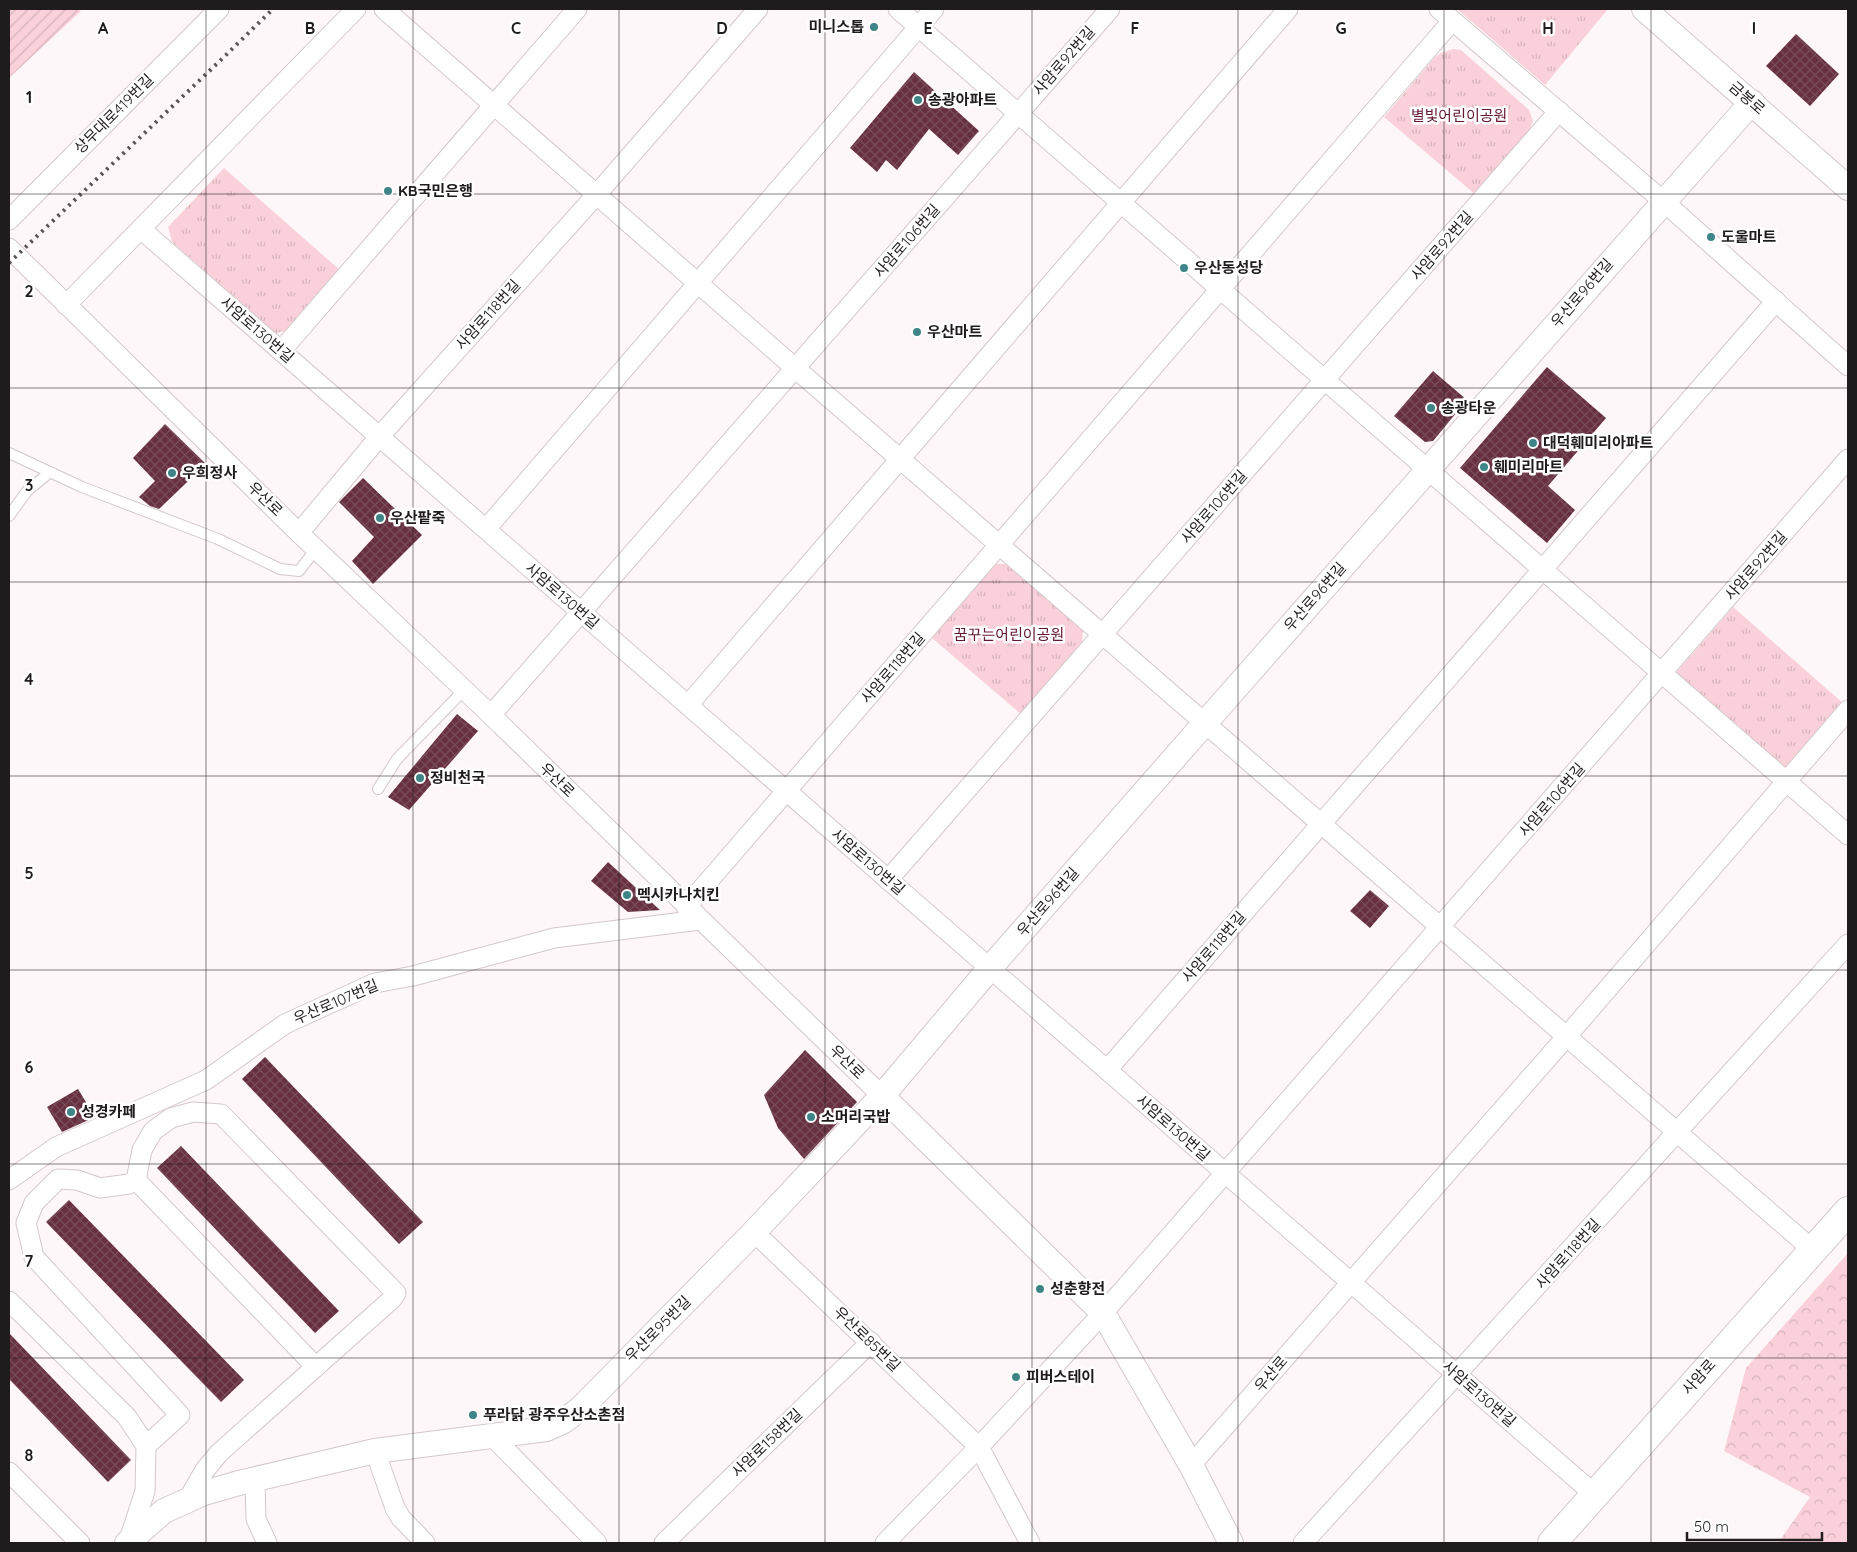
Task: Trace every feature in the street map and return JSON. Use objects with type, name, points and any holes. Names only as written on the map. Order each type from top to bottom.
[{"type":"main road","name":"사암로","points":[[1560,1540],[1594,1494],[1848,1211]]},
{"type":"street","name":"상무대로419번길","points":[[9,220],[219,9]]},
{"type":"street","points":[[66,305],[142,230],[270,95],[356,9]]},
{"type":"street","points":[[384,9],[698,284],[1813,1250]]},
{"type":"street","points":[[281,351],[577,9]]},
{"type":"street","points":[[597,194],[758,9]]},
{"type":"street","points":[[898,9],[1848,835]]},
{"type":"street","points":[[486,529],[934,9]]},
{"type":"street","name":"사암로92번길","points":[[1019,114],[1110,9]]},
{"type":"street","points":[[688,705],[1288,9]]},
{"type":"street","name":"금봉로","points":[[1644,9],[1848,188]]},
{"type":"street","points":[[999,545],[1220,289],[1445,15],[1663,201],[1848,366]]},
{"type":"street","name":"우산로96번길","points":[[882,1096],[990,968],[1752,102]]},
{"type":"street","name":"사암로92번길","points":[[1325,380],[1559,111]]},
{"type":"street","name":"사암로106번길","points":[[795,368],[1019,114]]},
{"type":"street","name":"사암로118번길","points":[[299,533],[380,437],[597,194]]},
{"type":"street","name":"사암로130번길","points":[[142,230],[1594,1494]]},
{"type":"street","name":"우산로","points":[[9,248],[299,533],[491,715],[1103,1313],[1191,1465],[1231,1543]]},
{"type":"street","points":[[1321,824],[1776,301]]},
{"type":"street","points":[[491,715],[795,368]]},
{"type":"street","name":"사암로106번길","points":[[1102,634],[1325,380]]},
{"type":"street","name":"사암로92번길","points":[[1663,674],[1848,459]]},
{"type":"street","name":"사암로118번길","points":[[693,913],[786,791],[999,545]]},
{"type":"street","points":[[888,880],[1102,634]]},
{"type":"street","name":"사암로106번길","points":[[1441,927],[1663,674]]},
{"type":"street","points":[[1352,1283],[1848,710]]},
{"type":"street","name":"사암로118번길","points":[[1107,1070],[1321,824]]},
{"type":"street","name":"우산로107번길","points":[[9,1180],[56,1147],[206,1080],[285,1024],[375,983],[413,976],[554,938],[693,913]]},
{"type":"street","points":[[885,1543],[979,1447],[1103,1313],[1441,927]]},
{"type":"street","points":[[1678,1132],[1848,944]]},
{"type":"street","name":"우산로95번길","points":[[128,1543],[164,1511],[204,1493],[375,1451],[546,1429],[564,1421],[581,1408],[754,1232],[882,1096]]},
{"type":"street","points":[[146,1446],[180,1415],[34,1257],[26,1223],[34,1203],[58,1179],[77,1180],[100,1188],[129,1184],[136,1180],[142,1150],[152,1131],[171,1118],[193,1112],[221,1114],[396,1293],[392,1299],[219,1452],[205,1470],[187,1501]]},
{"type":"street","name":"사암로118번길","points":[[1457,1375],[1678,1132]]},
{"type":"street","points":[[136,1180],[316,1367]]},
{"type":"street","name":"우산로85번길","points":[[754,1232],[979,1447],[1030,1543]]},
{"type":"street","name":"우산로","points":[[1191,1465],[1352,1283]]},
{"type":"street","points":[[9,1301],[127,1417],[146,1446],[145,1491],[128,1543]]},
{"type":"street","name":"사암로158번길","points":[[664,1543],[871,1342]]},
{"type":"street","points":[[1303,1543],[1457,1375]]},
{"type":"street","points":[[493,1436],[587,1540]]},
{"type":"street","points":[[375,1451],[388,1490],[401,1518],[425,1543]]},
{"type":"street","points":[[9,1472],[80,1543]]},
{"type":"street","points":[[255,1479],[256,1519],[267,1543]]},
{"type":"lane","points":[[9,453],[98,493],[218,539],[280,569],[299,571],[316,549]]},
{"type":"lane","points":[[9,516],[27,491],[49,472]]},
{"type":"lane","points":[[378,789],[396,759],[464,690]]},
{"type":"green space","points":[[9,9],[77,9],[81,11],[9,78]]},
{"type":"green space","points":[[1457,9],[1608,9],[1545,85]]},
{"type":"green space","name":"별빛어린이공원","points":[[1453,49],[1461,50],[1529,110],[1533,121],[1528,134],[1476,195],[1384,117],[1435,57]]},
{"type":"green space","points":[[224,168],[341,271],[290,330],[276,333],[172,242],[168,227]]},
{"type":"green space","name":"꿈꾸는어린이공원","points":[[995,564],[1008,564],[1083,630],[1082,643],[1021,714],[932,638]]},
{"type":"green space","points":[[1733,607],[1843,703],[1785,769],[1675,674]]},
{"type":"green space","points":[[1848,1253],[1848,1543],[1778,1543],[1810,1497],[1724,1451],[1746,1368]]},
{"type":"building","points":[[1796,34],[1839,74],[1810,106],[1766,66]]},
{"type":"building","name":"송광아파트","points":[[914,72],[979,131],[958,155],[929,129],[897,170],[886,160],[877,172],[850,148]]},
{"type":"building","name":"대덕훼미리아파트","points":[[1547,367],[1606,418],[1548,486],[1575,510],[1547,543],[1460,468]]},
{"type":"building","name":"송광타운","points":[[1433,371],[1467,400],[1433,441],[1425,442],[1394,416]]},
{"type":"building","name":"우희정사","points":[[165,424],[206,464],[159,509],[150,506],[139,497],[155,481],[133,458]]},
{"type":"building","name":"우산팥죽","points":[[363,478],[422,535],[373,584],[352,561],[374,537],[339,502]]},
{"type":"building","name":"정비천국","points":[[457,714],[478,731],[409,810],[388,797]]},
{"type":"building","name":"멕시카나치킨","points":[[608,862],[660,910],[628,912],[591,881]]},
{"type":"building","points":[[1370,890],[1389,906],[1370,928],[1350,911]]},
{"type":"building","name":"소머리국밥","points":[[805,1050],[857,1102],[804,1159],[778,1128],[764,1095]]},
{"type":"building","points":[[265,1057],[423,1222],[399,1244],[242,1079]]},
{"type":"building","name":"성경카페","points":[[78,1089],[95,1117],[62,1132],[47,1107]]},
{"type":"building","points":[[181,1146],[339,1311],[315,1333],[157,1168]]},
{"type":"building","points":[[69,1200],[244,1380],[221,1402],[46,1222]]},
{"type":"building","points":[[9,1333],[131,1460],[108,1482],[9,1379]]},
{"type":"railway","points":[[9,263],[273,9]]},
{"type":"place","name":"미니스톱","points":[[874,27]]},
{"type":"place","name":"송광아파트","points":[[918,100]]},
{"type":"place","name":"KB국민은행","points":[[388,191]]},
{"type":"place","name":"도울마트","points":[[1711,237]]},
{"type":"place","name":"우산동성당","points":[[1184,268]]},
{"type":"place","name":"우산마트","points":[[917,332]]},
{"type":"place","name":"송광타운","points":[[1431,408]]},
{"type":"place","name":"대덕훼미리아파트","points":[[1533,443]]},
{"type":"place","name":"훼미리마트","points":[[1484,467]]},
{"type":"place","name":"우희정사","points":[[172,473]]},
{"type":"place","name":"우산팥죽","points":[[380,518]]},
{"type":"place","name":"정비천국","points":[[420,778]]},
{"type":"place","name":"멕시카나치킨","points":[[627,895]]},
{"type":"place","name":"성경카페","points":[[71,1112]]},
{"type":"place","name":"소머리국밥","points":[[811,1117]]},
{"type":"place","name":"성춘향전","points":[[1040,1289]]},
{"type":"place","name":"피버스테이","points":[[1016,1377]]},
{"type":"place","name":"푸라닭 광주우산소촌점","points":[[473,1415]]}]
